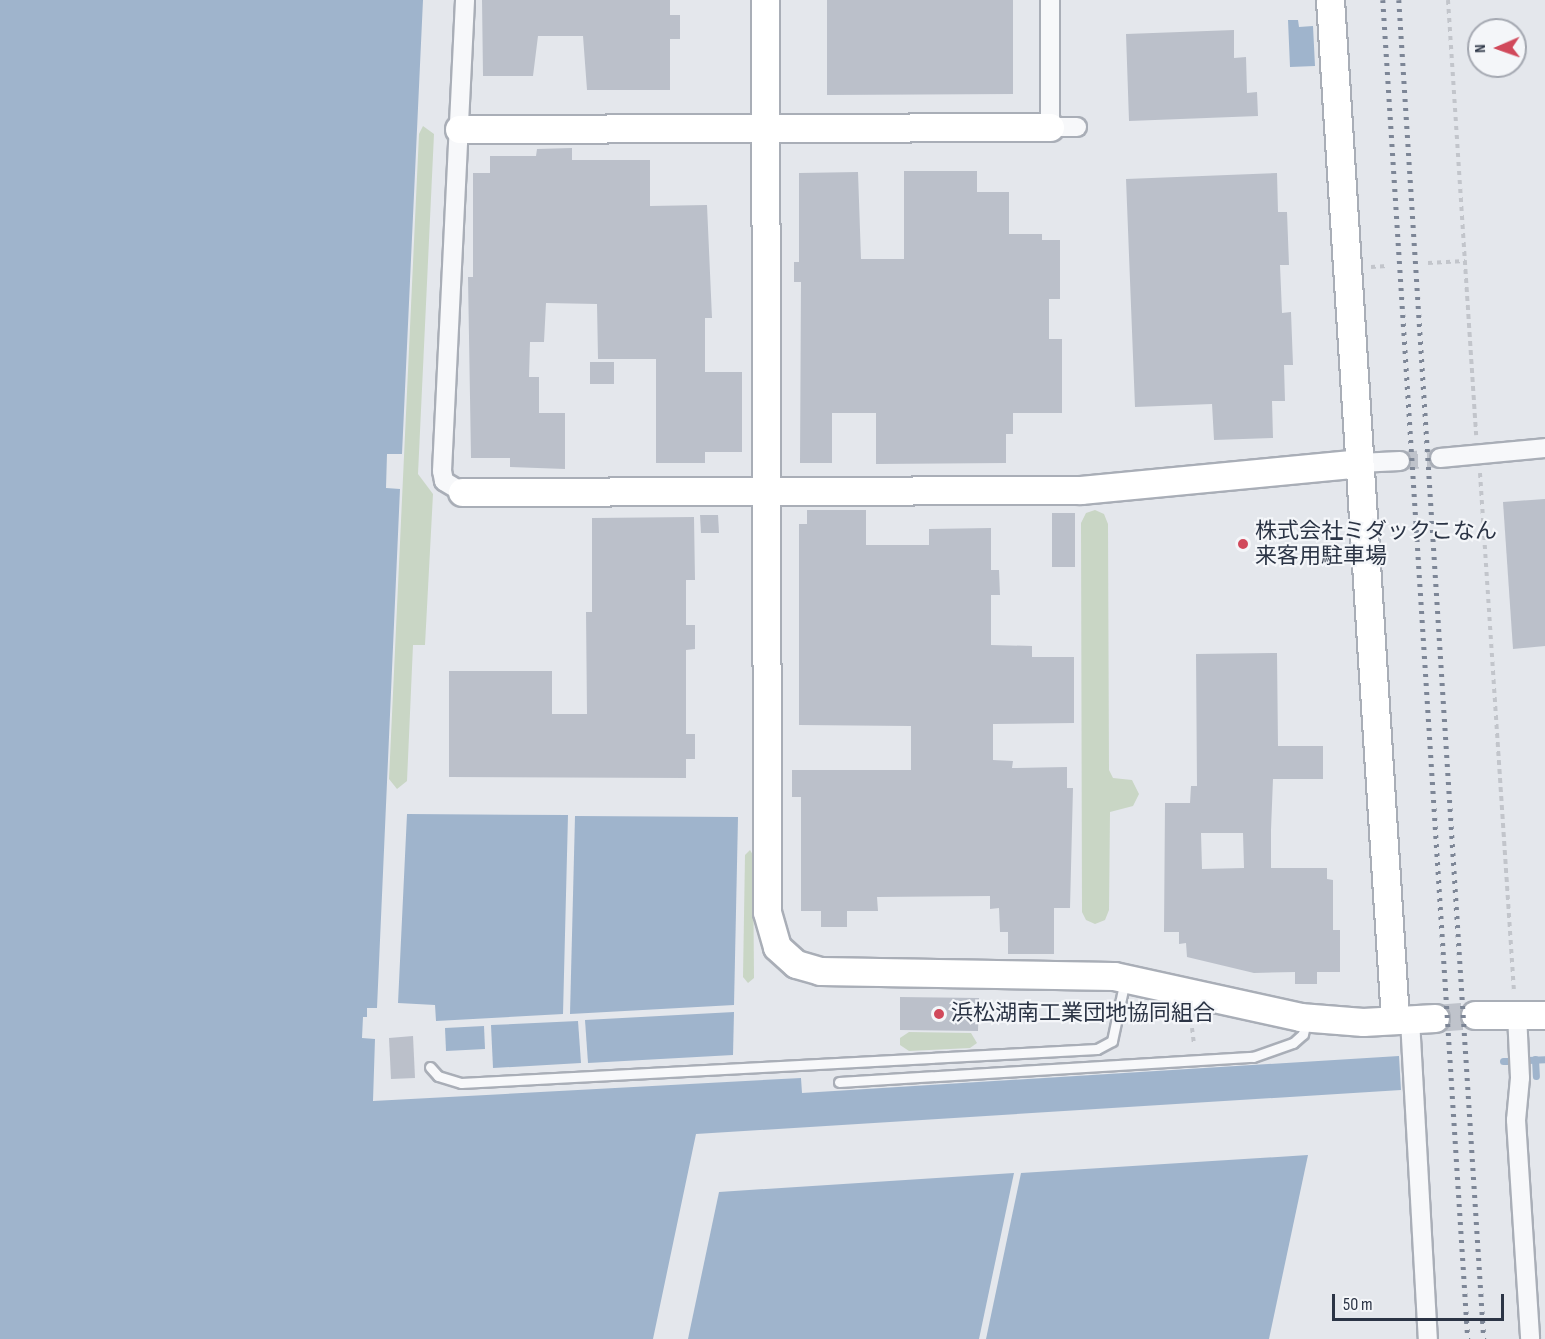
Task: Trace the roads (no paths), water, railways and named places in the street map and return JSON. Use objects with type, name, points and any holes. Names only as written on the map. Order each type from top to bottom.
[{"type":"street","points":[[465,0],[442,471],[444,482],[462,492],[1100,489],[1359,463],[1400,461]]},
{"type":"street","points":[[765,0],[767,912],[777,947],[796,964],[820,971],[1125,978],[1306,1018],[1413,1019]]},
{"type":"street","points":[[1050,0],[1050,127]]},
{"type":"street","points":[[1330,0],[1359,463],[1413,1019],[1428,1339]]},
{"type":"street","points":[[459,129],[1077,127]]},
{"type":"street","points":[[1440,458],[1545,448]]},
{"type":"street","points":[[1516,1014],[1520,1078],[1516,1119],[1530,1339]]},
{"type":"street","points":[[1475,1015],[1545,1014]]},
{"type":"lane","points":[[430,1067],[438,1076],[461,1083],[1097,1049],[1112,1041],[1125,978]]},
{"type":"lane","points":[[839,1082],[1253,1057],[1293,1043],[1303,1034],[1306,1018]]},
{"type":"water","points":[[0,0],[423,0],[402,454],[387,454],[386,488],[400,489],[377,1008],[367,1008],[367,1017],[363,1017],[362,1038],[375,1039],[373,1101],[801,1078],[802,1093],[1399,1056],[1401,1090],[696,1134],[653,1339],[0,1339]]},
{"type":"water","points":[[1288,20],[1298,20],[1299,27],[1313,26],[1315,66],[1290,67]]},
{"type":"water","points":[[407,814],[568,815],[563,1014],[436,1021],[435,1005],[398,1003]]},
{"type":"water","points":[[575,816],[738,817],[734,1005],[570,1014]]},
{"type":"water","points":[[734,1012],[733,1055],[588,1063],[585,1020]]},
{"type":"water","points":[[578,1021],[581,1063],[493,1068],[491,1025]]},
{"type":"water","points":[[484,1026],[485,1049],[446,1051],[445,1028]]},
{"type":"water","points":[[1308,1155],[1269,1339],[986,1339],[1021,1173]]},
{"type":"water","points":[[1014,1173],[979,1339],[688,1339],[719,1192]]},
{"type":"waterway","points":[[1535,1059],[1536,1076]]},
{"type":"waterway","points":[[1528,1060],[1545,1059]]},
{"type":"waterway","points":[[1503,1061],[1511,1061]]},
{"type":"tunnel","points":[[1400,461],[1440,458]]},
{"type":"tunnel","points":[[1435,1018],[1475,1015]]},
{"type":"railway","points":[[1383,0],[1468,1339]]},
{"type":"railway","points":[[1399,0],[1484,1339]]},
{"type":"place","name":"株式会社ミダックこなん 来客用駐車場","points":[[1243,544]]},
{"type":"place","name":"浜松湖南工業団地協同組合","points":[[939,1014]]}]
